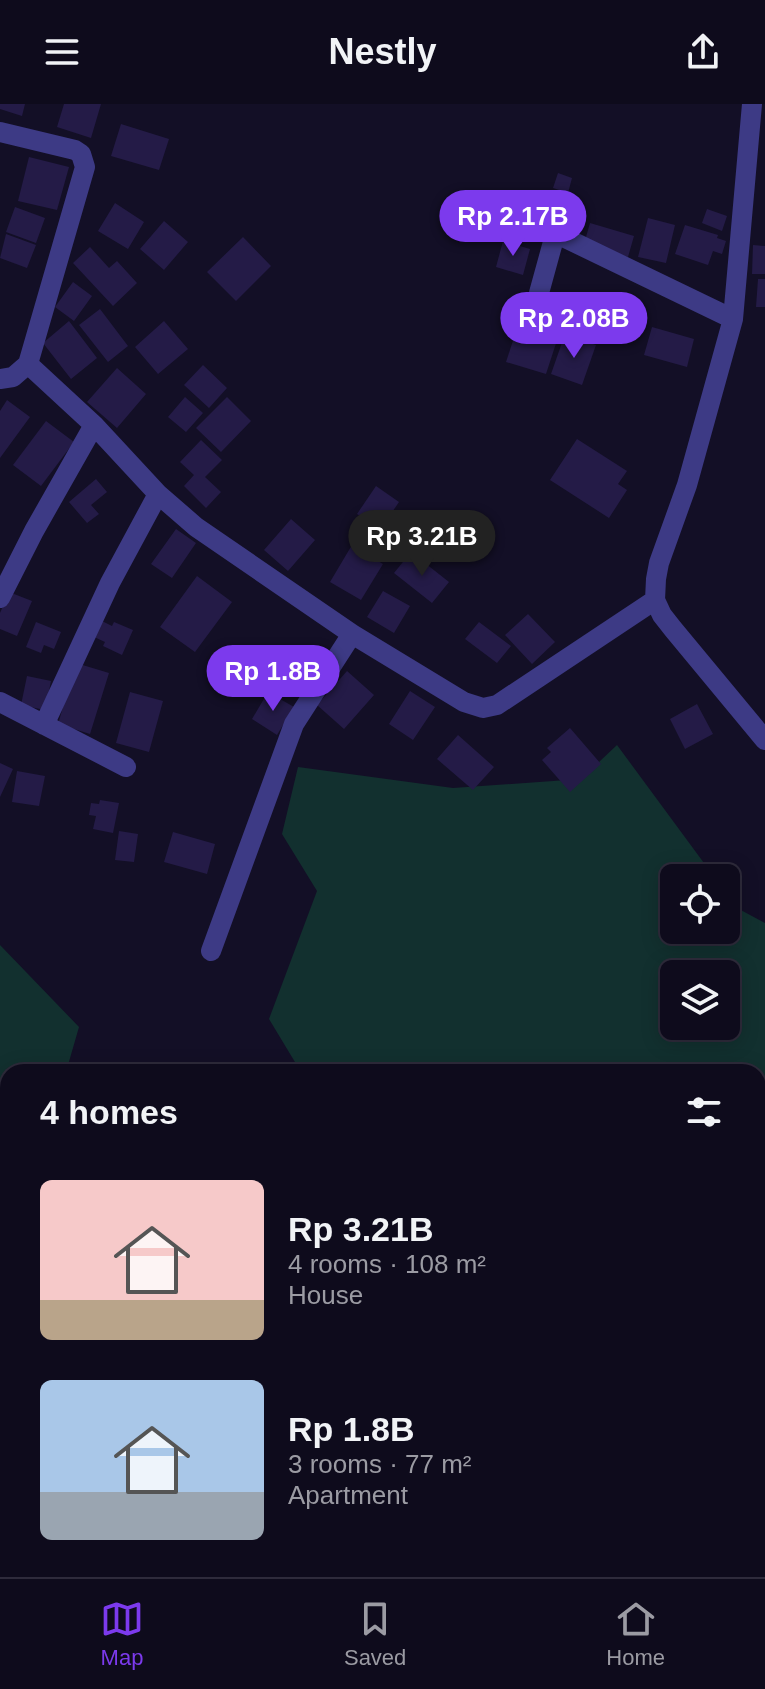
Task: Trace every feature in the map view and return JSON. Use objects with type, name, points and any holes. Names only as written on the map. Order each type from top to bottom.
[{"type":"street","points":[[752,104],[733,319],[687,485],[659,563],[655,600],[662,615],[765,740]]},
{"type":"street","points":[[0,132],[75,150],[81,154],[85,173],[28,364],[13,377],[0,379]]},
{"type":"street","points":[[539,293],[553,242],[559,235],[733,319]]},
{"type":"street","points":[[28,364],[94,425],[158,494],[221,546],[352,634],[464,702],[483,708],[497,705],[655,600]]},
{"type":"street","points":[[0,598],[94,425]]},
{"type":"street","points":[[44,725],[110,583],[158,494]]},
{"type":"street","points":[[211,951],[294,724],[352,634]]},
{"type":"street","points":[[0,702],[126,767]]},
{"type":"green space","points":[[617,745],[705,864],[660,864],[660,944],[740,944],[740,910],[765,923],[765,1064],[296,1064],[269,1019],[317,891],[282,834],[298,767],[453,788],[581,779]]},
{"type":"green space","points":[[0,945],[79,1027],[68,1064],[0,1064]]},
{"type":"building","points":[[0,104],[25,104],[22,116],[0,109]]},
{"type":"building","points":[[64,104],[101,104],[91,138],[57,127]]},
{"type":"building","points":[[121,124],[169,139],[159,170],[111,156]]},
{"type":"building","points":[[29,157],[69,167],[57,210],[18,201]]},
{"type":"building","points":[[558,173],[572,178],[568,193],[553,188]]},
{"type":"building","points":[[115,203],[144,222],[128,249],[98,231]]},
{"type":"building","points":[[15,207],[45,218],[36,243],[6,232]]},
{"type":"building","points":[[707,209],[727,216],[722,231],[702,223]]},
{"type":"building","points":[[648,218],[675,225],[666,263],[638,257]]},
{"type":"building","points":[[164,221],[188,242],[164,270],[140,249]]},
{"type":"building","points":[[590,223],[634,236],[628,257],[584,244]]},
{"type":"building","points":[[685,225],[718,235],[717,238],[726,241],[722,254],[713,251],[708,265],[675,254]]},
{"type":"building","points":[[6,234],[36,245],[27,268],[0,258]]},
{"type":"building","points":[[243,237],[271,266],[236,301],[207,272]]},
{"type":"building","points":[[503,241],[530,249],[523,275],[496,267]]},
{"type":"building","points":[[753,245],[765,246],[765,274],[752,274]]},
{"type":"building","points":[[90,247],[109,268],[117,261],[137,283],[113,306],[73,263]]},
{"type":"building","points":[[758,279],[765,279],[765,307],[756,307]]},
{"type":"building","points":[[73,282],[92,296],[74,321],[55,307]]},
{"type":"building","points":[[100,309],[128,346],[108,362],[79,325]]},
{"type":"building","points":[[522,313],[562,325],[546,374],[506,362]]},
{"type":"building","points":[[69,321],[97,358],[71,379],[43,343]]},
{"type":"building","points":[[164,321],[188,349],[158,374],[135,347]]},
{"type":"building","points":[[652,327],[694,339],[687,367],[644,355]]},
{"type":"building","points":[[565,334],[596,345],[582,385],[551,374]]},
{"type":"building","points":[[203,365],[227,388],[209,408],[184,385]]},
{"type":"building","points":[[117,368],[146,394],[117,428],[87,402]]},
{"type":"building","points":[[185,397],[203,413],[186,432],[168,417]]},
{"type":"building","points":[[227,397],[251,421],[221,452],[196,428]]},
{"type":"building","points":[[7,400],[30,417],[0,458],[0,411]]},
{"type":"building","points":[[46,421],[74,442],[41,486],[13,465]]},
{"type":"building","points":[[577,439],[627,471],[618,484],[627,490],[609,518],[550,480]]},
{"type":"building","points":[[201,440],[222,460],[205,477],[221,492],[206,508],[184,486],[194,475],[180,462]]},
{"type":"building","points":[[96,479],[107,492],[91,505],[99,514],[87,523],[69,502]]},
{"type":"building","points":[[376,486],[399,502],[380,530],[357,514]]},
{"type":"building","points":[[291,519],[315,540],[288,571],[264,550]]},
{"type":"building","points":[[176,529],[196,543],[172,578],[151,564]]},
{"type":"building","points":[[352,545],[383,564],[361,600],[330,582]]},
{"type":"building","points":[[411,552],[449,582],[432,603],[394,573]]},
{"type":"building","points":[[197,576],[232,602],[195,652],[160,627]]},
{"type":"building","points":[[383,591],[410,606],[394,633],[367,617]]},
{"type":"building","points":[[9,592],[32,601],[17,636],[0,629],[0,613]]},
{"type":"building","points":[[528,614],[555,642],[532,664],[505,635]]},
{"type":"building","points":[[100,620],[133,630],[122,655],[103,646],[105,642],[92,636]]},
{"type":"building","points":[[36,622],[61,632],[54,649],[44,645],[41,653],[26,647]]},
{"type":"building","points":[[479,622],[511,646],[497,663],[465,639]]},
{"type":"building","points":[[76,663],[109,673],[90,734],[58,724]]},
{"type":"building","points":[[347,671],[374,695],[344,729],[317,705]]},
{"type":"building","points":[[27,676],[51,681],[45,710],[21,705]]},
{"type":"building","points":[[410,691],[435,707],[413,740],[389,724]]},
{"type":"building","points":[[130,692],[163,701],[149,752],[116,743]]},
{"type":"building","points":[[268,692],[294,707],[277,735],[252,719]]},
{"type":"building","points":[[697,704],[713,734],[685,749],[670,719]]},
{"type":"building","points":[[570,728],[601,764],[570,792],[542,760],[551,752],[547,748]]},
{"type":"building","points":[[458,735],[494,767],[473,790],[437,759]]},
{"type":"building","points":[[0,763],[13,769],[0,797]]},
{"type":"building","points":[[17,771],[45,776],[39,806],[12,802]]},
{"type":"building","points":[[100,800],[119,803],[113,833],[93,829],[96,816],[89,815],[91,803],[99,804]]},
{"type":"building","points":[[119,831],[138,834],[134,862],[115,860]]},
{"type":"building","points":[[173,832],[215,844],[207,874],[164,862]]}]
